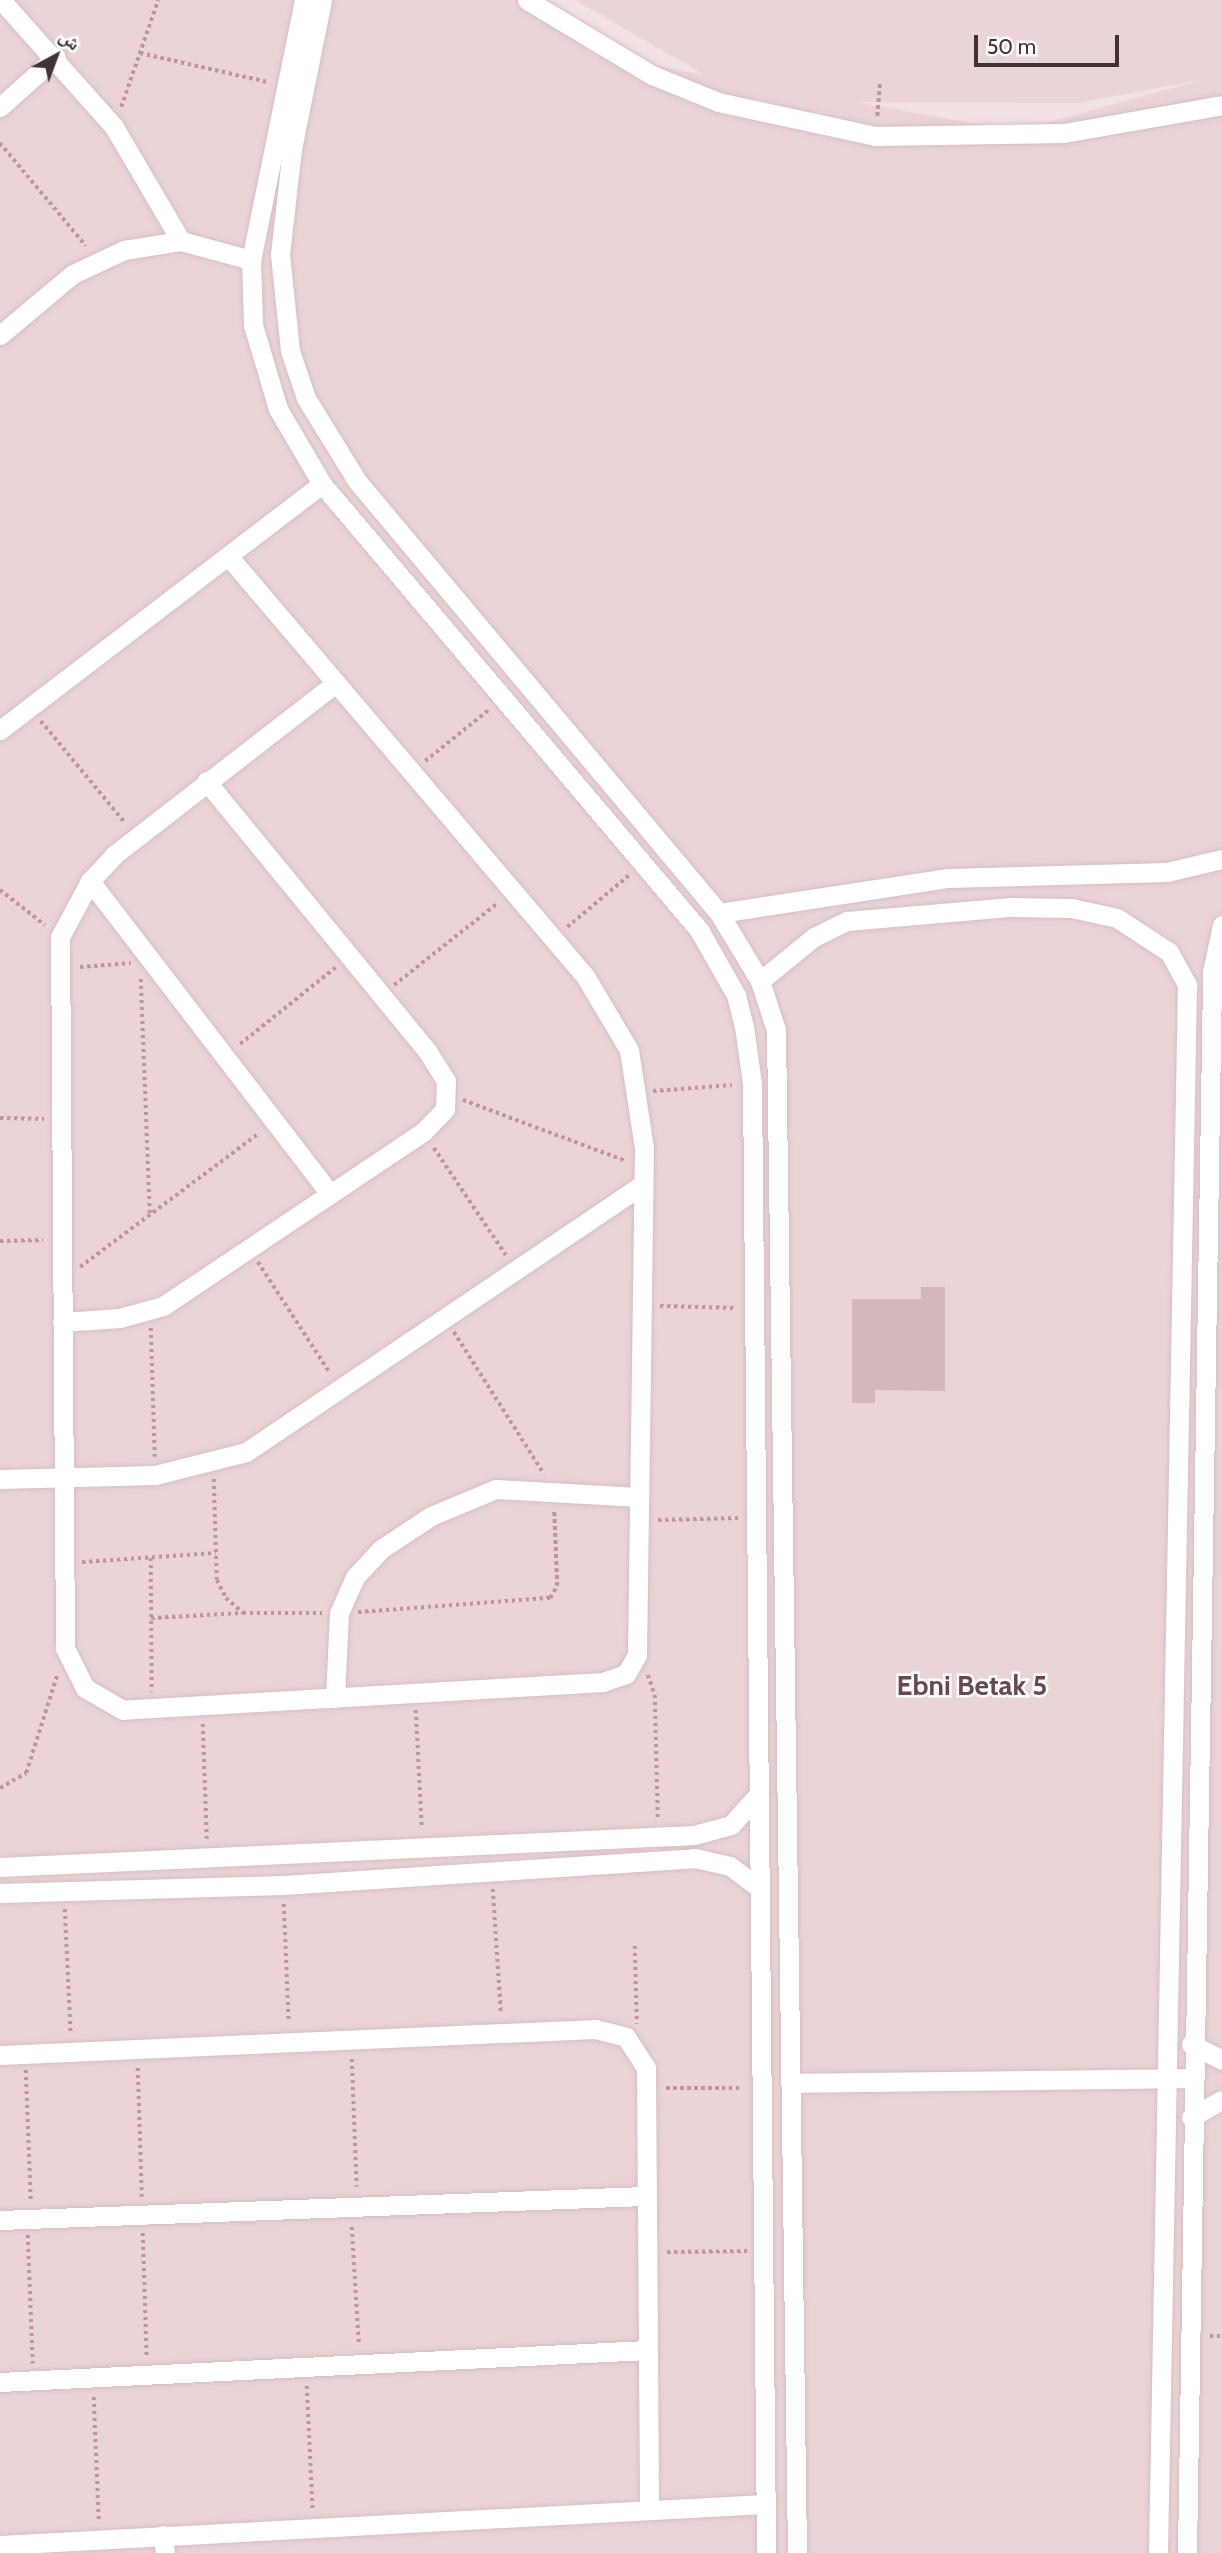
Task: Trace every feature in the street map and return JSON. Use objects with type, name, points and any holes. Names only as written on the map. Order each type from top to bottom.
[{"type":"street","points":[[1,0],[56,57],[114,127],[181,241]]},
{"type":"street","points":[[304,0],[284,86],[251,260],[253,325],[263,367],[278,409],[322,484],[505,696],[643,864],[719,959],[736,995],[752,1084],[758,1518],[756,1797],[766,2553]]},
{"type":"street","points":[[322,0],[292,149],[281,254],[290,351],[306,398],[357,481],[719,913],[760,981],[776,1030],[781,1082],[797,2553]]},
{"type":"street","points":[[527,0],[652,75],[718,102],[875,136],[1064,133],[1222,105]]},
{"type":"street","points":[[0,107],[56,57]]},
{"type":"street","points":[[0,335],[98,260],[181,241],[251,260]]},
{"type":"street","points":[[0,730],[322,484]]},
{"type":"street","points":[[229,557],[513,891],[611,1011],[640,1092],[643,1176],[637,1654],[626,1674],[603,1682],[152,1712],[102,1702],[78,1678],[65,1648],[60,1240],[60,937],[90,881],[135,835],[336,683]]},
{"type":"street","points":[[62,1322],[150,1312],[423,1132],[441,1115],[448,1095],[439,1068],[206,781]]},
{"type":"street","points":[[719,913],[948,878],[1167,872],[1222,859]]},
{"type":"street","points":[[1069,874],[1072,908]]},
{"type":"street","points":[[90,881],[140,954],[224,1056],[330,1194]]},
{"type":"street","points":[[760,981],[814,937],[847,921],[951,909],[1072,908],[1146,933],[1169,952],[1187,985],[1163,2079],[1158,2553]]},
{"type":"street","points":[[1187,2553],[1191,2044],[1212,986],[1222,925]]},
{"type":"street","points":[[1187,985],[1212,986]]},
{"type":"street","points":[[0,1479],[155,1475],[213,1465],[269,1439],[342,1392],[516,1271],[643,1176]]},
{"type":"street","points":[[335,1698],[340,1614],[367,1562],[431,1516],[496,1489],[554,1489],[639,1497]]},
{"type":"street","points":[[1170,1788],[1197,1786]]},
{"type":"street","points":[[0,1867],[277,1859],[694,1835],[731,1825],[756,1797]]},
{"type":"street","points":[[694,1835],[695,1858]]},
{"type":"street","points":[[480,1846],[487,1874]]},
{"type":"street","points":[[0,1893],[281,1885],[487,1874],[695,1858],[730,1866],[759,1888]]},
{"type":"street","points":[[277,1859],[281,1885]]},
{"type":"street","points":[[0,2055],[351,2038],[611,2030],[637,2048],[646,2088],[649,2507]]},
{"type":"street","points":[[1191,2044],[1222,2060]]},
{"type":"street","points":[[790,2083],[1191,2078]]},
{"type":"street","points":[[1191,2117],[1222,2100]]},
{"type":"street","points":[[0,2220],[646,2196]]},
{"type":"street","points":[[0,2382],[648,2350]]},
{"type":"street","points":[[1159,2417],[1188,2417]]},
{"type":"street","points":[[0,2544],[100,2539],[164,2544],[313,2526],[649,2507],[765,2504]]},
{"type":"path","points":[[114,127],[158,0]]},
{"type":"path","points":[[140,53],[284,86]]},
{"type":"path","points":[[875,136],[880,82]]},
{"type":"path","points":[[0,143],[98,260]]},
{"type":"path","points":[[412,772],[505,696]]},
{"type":"path","points":[[30,708],[135,835]]},
{"type":"path","points":[[553,939],[643,864]]},
{"type":"path","points":[[0,890],[60,937]]},
{"type":"path","points":[[382,995],[513,891]]},
{"type":"path","points":[[60,968],[140,954],[150,1215]]},
{"type":"path","points":[[224,1056],[350,956]]},
{"type":"path","points":[[640,1092],[752,1084]]},
{"type":"path","points":[[448,1095],[643,1176]]},
{"type":"path","points":[[0,1118],[60,1119]]},
{"type":"path","points":[[61,1282],[274,1121]]},
{"type":"path","points":[[423,1132],[516,1271]]},
{"type":"path","points":[[0,1241],[60,1240]]},
{"type":"path","points":[[249,1249],[342,1392]]},
{"type":"path","points":[[641,1306],[755,1308]]},
{"type":"path","points":[[150,1312],[155,1475]]},
{"type":"path","points":[[151,1618],[243,1613],[340,1614],[550,1598],[557,1586],[554,1489],[446,1319]]},
{"type":"path","points":[[213,1465],[220,1590],[243,1613]]},
{"type":"path","points":[[639,1520],[758,1518]]},
{"type":"path","points":[[64,1563],[216,1553]]},
{"type":"path","points":[[151,1558],[152,1712]]},
{"type":"path","points":[[0,1788],[26,1773],[65,1648]]},
{"type":"path","points":[[637,1654],[655,1695],[659,1837]]},
{"type":"path","points":[[415,1694],[423,1850]]},
{"type":"path","points":[[202,1708],[208,1861]]},
{"type":"path","points":[[487,1874],[502,2033]]},
{"type":"path","points":[[281,1885],[289,2041]]},
{"type":"path","points":[[65,1893],[72,2052]]},
{"type":"path","points":[[635,1946],[637,2048]]},
{"type":"path","points":[[351,2038],[360,2364]]},
{"type":"path","points":[[138,2049],[148,2375]]},
{"type":"path","points":[[26,2054],[33,2380]]},
{"type":"path","points":[[646,2088],[760,2088]]},
{"type":"path","points":[[647,2252],[763,2251]]},
{"type":"path","points":[[306,2367],[313,2526]]},
{"type":"path","points":[[94,2377],[100,2539]]},
{"type":"shaded area","points":[[0,0],[528,0],[592,54],[705,75],[575,0],[1222,0],[1222,2553],[0,2553]],"holes":[[[1205,79],[1016,131],[856,102],[1078,103]]]},
{"type":"building","points":[[921,1287],[945,1287],[945,1391],[875,1390],[875,1403],[852,1403],[852,1299],[921,1299]]},
{"type":"district","name":"Ebni Betak 5","points":[[972,1685]]}]
